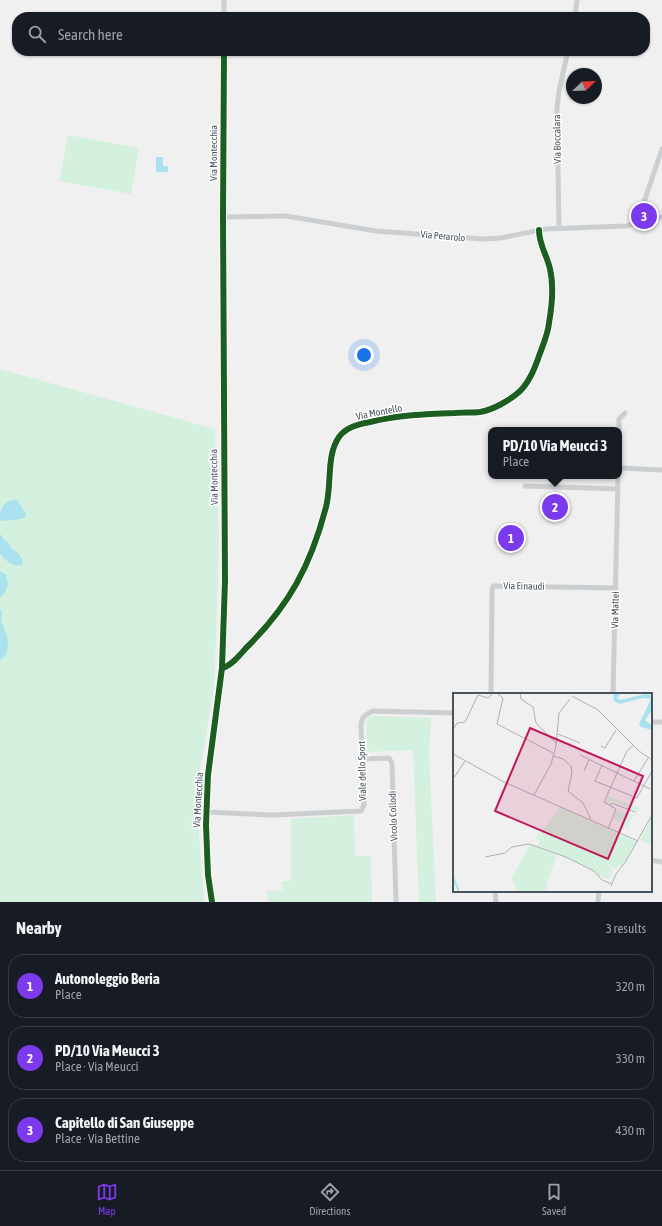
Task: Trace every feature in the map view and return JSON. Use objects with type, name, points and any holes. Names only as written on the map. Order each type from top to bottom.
[{"type":"street","points":[[224,0],[224,12]]},
{"type":"street","points":[[575,12],[577,0]]},
{"type":"street","name":"Via Montecchia","points":[[212,902],[207,848],[206,812],[208,775],[222,668],[225,526],[222,217],[224,56]]},
{"type":"street","name":"Via Boccalara","points":[[559,228],[557,108],[559,91],[567,56]]},
{"type":"street","points":[[638,223],[662,149]]},
{"type":"street","name":"Via Perarolo","points":[[222,217],[286,216],[376,231],[483,240],[539,230],[614,227],[662,218]]},
{"type":"street","name":"Via Montello","points":[[222,668],[226,667],[240,654],[268,625],[282,607],[305,569],[326,508],[329,493],[333,446],[343,432],[362,424],[391,418],[480,412],[513,397],[526,384],[547,335],[551,310],[551,273],[539,239],[539,230]]},
{"type":"street","points":[[619,427],[619,420],[625,413]]},
{"type":"street","points":[[622,468],[662,470]]},
{"type":"street","name":"Via Mattei","points":[[613,693],[618,479]]},
{"type":"street","points":[[525,486],[618,489]]},
{"type":"street","name":"Via Einaudi","points":[[491,693],[493,586],[616,588]]},
{"type":"street","name":"Viale dello Sport","points":[[206,812],[273,815],[361,811],[364,805],[361,720],[368,713],[374,711],[453,713]]},
{"type":"street","name":"Vicolo Collodi","points":[[363,759],[389,758],[392,762],[396,902]]},
{"type":"street","points":[[652,860],[662,862]]},
{"type":"street","points":[[495,892],[496,902]]},
{"type":"street","points":[[598,902],[599,892]]},
{"type":"green space","points":[[68,135],[139,148],[131,194],[59,181]]},
{"type":"green space","points":[[0,369],[215,429],[219,540],[215,670],[213,694],[200,771],[198,819],[204,902],[0,902]]},
{"type":"green space","points":[[373,716],[431,718],[429,754],[436,902],[419,902],[413,750],[367,752],[366,723],[368,718]]},
{"type":"green space","points":[[354,815],[355,856],[371,856],[372,902],[268,902],[267,891],[282,890],[282,881],[291,881],[291,819]]},
{"type":"water","points":[[156,157],[163,157],[163,166],[168,166],[168,172],[156,172]]},
{"type":"water","points":[[12,500],[17,500],[26,514],[25,517],[21,519],[0,521],[0,513],[3,505]]},
{"type":"water","points":[[0,534],[5,541],[8,542],[11,548],[19,554],[23,562],[22,565],[19,566],[7,561],[0,554]]},
{"type":"water","points":[[0,571],[7,575],[6,579],[9,583],[1,597],[0,596]]},
{"type":"water","points":[[0,609],[2,612],[1,621],[7,635],[8,644],[7,653],[0,661]]},
{"type":"cycle path","points":[[212,902],[208,875],[206,825],[208,775],[222,668],[225,581],[223,217],[224,56]]},
{"type":"cycle path","points":[[222,668],[235,660],[261,632],[275,616],[296,584],[313,548],[326,507],[332,452],[339,437],[345,431],[357,425],[401,416],[485,411],[496,407],[511,398],[519,392],[529,380],[546,335],[552,303],[549,264],[540,240],[539,230]]},
{"type":"place","name":"Capitello di San Giuseppe","points":[[644,216]]},
{"type":"place","name":"PD/10 Via Meucci 3","points":[[555,507]]},
{"type":"place","name":"Autonoleggio Beria","points":[[511,538]]}]
